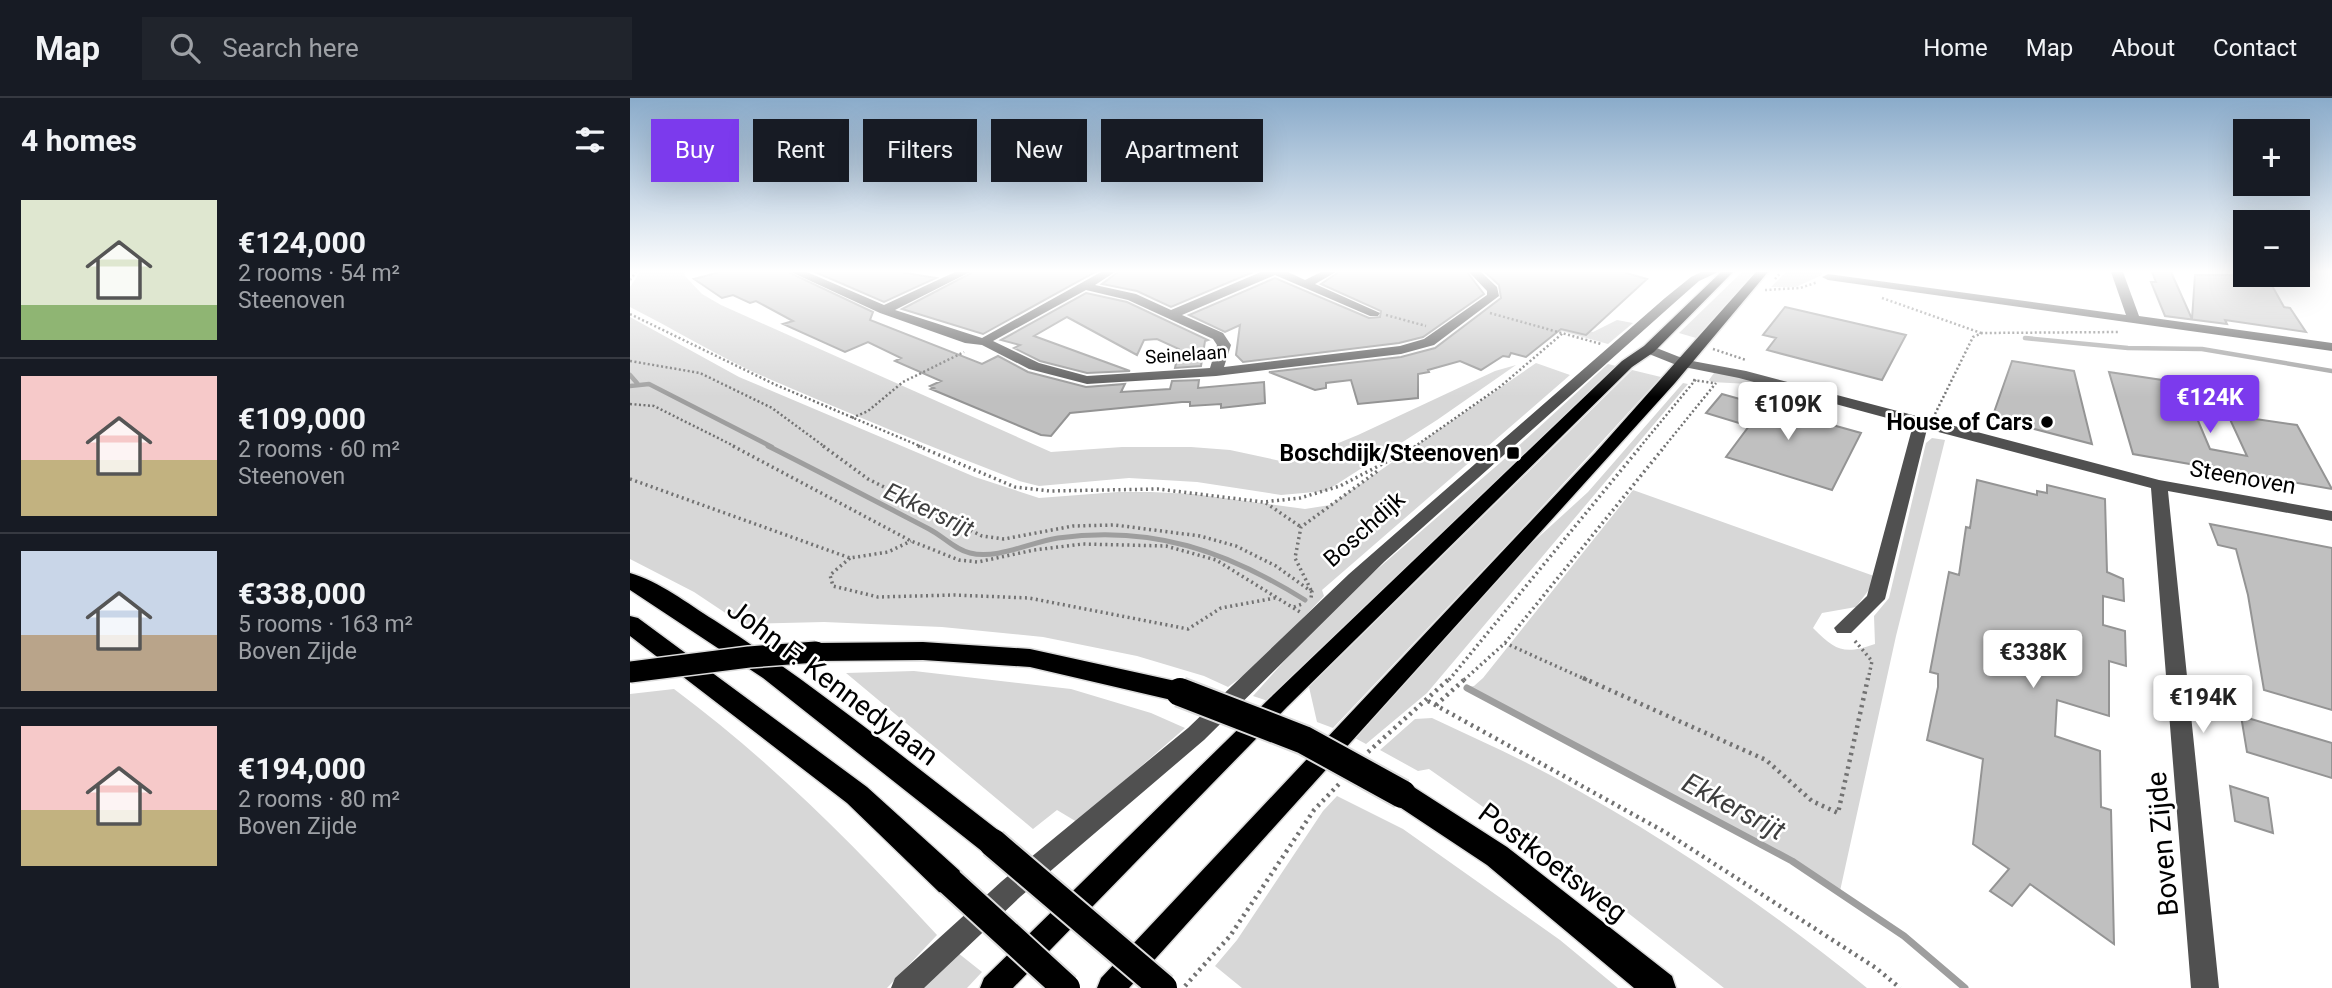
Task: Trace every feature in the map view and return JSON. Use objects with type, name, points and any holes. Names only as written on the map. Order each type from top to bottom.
[{"type":"highway","name":"John F. Kennedylaan","points":[[630,580],[670,603],[789,682],[993,843],[1163,988]]},
{"type":"highway","points":[[630,624],[857,795],[1066,988]]},
{"type":"highway","name":"Postkoetsweg","points":[[630,672],[749,657],[816,652],[923,650],[1030,658],[1180,692],[1304,740],[1402,794],[1497,856],[1660,988]]},
{"type":"main road","points":[[994,988],[1280,701],[1627,364],[1649,349],[1685,314]]},
{"type":"main road","points":[[1111,988],[1727,314]]},
{"type":"street","name":"Seinelaan","points":[[894,314],[970,340],[985,342],[998,350],[1068,378],[1087,380],[1216,372],[1401,350],[1429,342],[1469,314]]},
{"type":"street","points":[[985,342],[991,336],[1034,314]]},
{"type":"street","points":[[1173,314],[1218,336],[1223,345],[1216,372]]},
{"type":"street","name":"Boschdijk","points":[[905,988],[942,949],[1065,842],[1195,735],[1258,677],[1302,613],[1655,314]]},
{"type":"street","points":[[2094,314],[2332,347]]},
{"type":"street","points":[[2132,314],[2134,319]]},
{"type":"street","name":"Steenoven","points":[[1649,349],[1683,365],[1741,374],[2159,485],[2332,516]]},
{"type":"street","points":[[1844,628],[1876,599],[1926,425]]},
{"type":"street","name":"Boven Zijde","points":[[2159,485],[2205,988]]},
{"type":"path","points":[[630,314],[776,385],[983,475],[1044,493],[1115,487],[1176,489],[1264,502],[1309,496],[1384,466]]},
{"type":"path","points":[[1376,314],[1443,332]]},
{"type":"path","points":[[1492,314],[1616,348]]},
{"type":"path","points":[[1927,314],[1982,333],[2127,331],[2136,329],[2134,319]]},
{"type":"path","points":[[630,404],[654,406],[787,473],[911,541],[959,560],[978,562],[1034,550],[1083,544],[1166,546],[1193,551],[1216,560],[1302,613],[1312,597],[1312,592],[1303,569],[1295,558],[1301,527],[1384,466],[1480,403],[1563,333]]},
{"type":"path","points":[[1926,425],[1973,337],[1982,333]]},
{"type":"path","points":[[852,418],[868,411],[903,382],[985,342]]},
{"type":"path","points":[[630,361],[700,373],[772,408],[868,479],[982,536],[1004,538],[1073,526],[1115,525],[1200,536],[1236,546],[1276,566],[1312,592]]},
{"type":"path","points":[[1366,754],[1447,683],[1695,381],[1683,365]]},
{"type":"path","points":[[1436,705],[1505,643],[1716,383]]},
{"type":"path","points":[[630,479],[850,558],[888,552],[911,541]]},
{"type":"path","points":[[1264,502],[1301,527]]},
{"type":"path","points":[[850,558],[830,575],[833,586],[878,597],[954,595],[1029,598],[1188,629],[1221,608],[1275,598]]},
{"type":"path","points":[[1505,643],[1766,760],[1812,801],[1838,813],[1872,661],[1844,628]]},
{"type":"path","points":[[1428,701],[1664,832],[1876,968],[1900,988]]},
{"type":"path","points":[[1184,988],[1230,936],[1314,810],[1340,782]]},
{"type":"shaded area","points":[[642,314],[740,314],[1051,452],[1122,447],[1191,447],[1230,450],[1290,463],[1358,435],[1495,371],[1516,365],[1437,420],[1326,491],[1281,495],[1197,482],[1129,478],[1039,486],[1019,481],[861,418],[715,353]]},
{"type":"shaded area","points":[[1699,314],[1718,314],[1696,338],[1679,333]]},
{"type":"shaded area","points":[[630,317],[739,377],[975,477],[1039,498],[1151,492],[1193,494],[1305,509],[1330,505],[1536,363],[1570,375],[1322,590],[1324,596],[1259,664],[1228,687],[1204,676],[1137,656],[1043,637],[942,627],[824,622],[742,624],[694,592],[630,559]]},
{"type":"shaded area","points":[[1617,320],[1633,323],[1608,344],[1536,324],[1569,326],[1593,332]]},
{"type":"shaded area","points":[[1608,364],[1616,366],[1268,701],[1253,696],[1329,611],[1501,462]]},
{"type":"shaded area","points":[[1632,370],[1661,377],[1333,728],[1317,722],[1309,687]]},
{"type":"shaded area","points":[[1714,373],[1732,375],[1830,402],[1750,384],[1711,382],[1709,380]]},
{"type":"shaded area","points":[[1683,383],[1688,384],[1427,693],[1366,744],[1353,737],[1531,544],[1588,492]]},
{"type":"shaded area","points":[[1932,438],[1945,440],[1896,636],[1840,891],[1746,836],[1468,687],[1474,686],[1483,678],[1633,490],[1874,576],[1871,587],[1856,607],[1822,613],[1813,628],[1828,642],[1841,649],[1875,644],[1874,616],[1889,598],[1926,443]]},
{"type":"shaded area","points":[[914,671],[1071,689],[1151,713],[1185,728],[1077,822],[1057,810],[1033,829],[846,673]]},
{"type":"shaded area","points":[[674,689],[778,775],[875,869],[937,935],[887,988],[630,988],[630,694]]},
{"type":"shaded area","points":[[1432,718],[1537,768],[1635,824],[1754,902],[1867,988],[1724,988],[1573,870],[1429,769],[1418,771],[1380,750],[1415,719]]},
{"type":"shaded area","points":[[1337,796],[1403,829],[1560,940],[1618,988],[1242,988],[1215,966],[1237,940],[1323,811]]},
{"type":"shaded area","points":[[953,949],[982,972],[967,988],[918,988]]},
{"type":"building","points":[[779,314],[872,314],[870,320],[982,364],[998,356],[1028,372],[1086,387],[1125,384],[1121,392],[1170,389],[1172,381],[1199,380],[1198,388],[1264,382],[1265,403],[1221,408],[1221,404],[1190,406],[1190,402],[1182,402],[1070,413],[1051,436],[1041,435],[931,389],[934,388],[930,386],[941,381],[895,361],[901,358],[868,342],[845,352],[783,324],[793,321]]},
{"type":"building","points":[[917,314],[1020,314],[983,334]]},
{"type":"building","points":[[1049,314],[1152,314],[1208,340],[1205,341],[1201,366],[1175,368],[1179,349],[1157,339],[1144,340],[1137,355],[1067,317],[1034,336],[1130,371],[1087,373],[1040,361],[1014,348],[1020,345],[1001,340]]},
{"type":"building","points":[[1359,314],[1369,318],[1380,317],[1381,314],[1456,314],[1423,337],[1399,343],[1243,362],[1236,355],[1240,325],[1225,332],[1189,315]]},
{"type":"building","points":[[1480,314],[1609,314],[1586,335],[1561,329],[1526,357],[1511,353],[1509,357],[1503,356],[1481,370],[1460,361],[1418,374],[1418,398],[1358,404],[1351,380],[1326,383],[1326,388],[1315,390],[1269,372],[1401,357],[1435,348]]},
{"type":"building","points":[[1780,314],[1813,314],[1906,335],[1882,380],[1767,350],[1776,338],[1763,335]]},
{"type":"building","points":[[2164,314],[2190,314],[2192,319],[2192,314],[2294,314],[2306,332],[2225,320],[2227,324],[2165,316]]},
{"type":"building","points":[[2012,361],[2074,371],[2092,444],[1992,418]]},
{"type":"building","points":[[2109,372],[2182,383],[2210,449],[2247,456],[2228,415],[2297,425],[2332,489],[2133,454]]},
{"type":"building","points":[[1722,394],[1861,433],[1832,490],[1726,457],[1749,426],[1706,413]]},
{"type":"building","points":[[1977,480],[2037,495],[2037,491],[2047,493],[2047,485],[2105,499],[2107,572],[2123,579],[2124,601],[2103,596],[2103,625],[2125,631],[2126,666],[2109,661],[2109,716],[2057,700],[2055,736],[2100,751],[2101,807],[2111,810],[2114,944],[2030,884],[2012,906],[1990,891],[2009,869],[1973,844],[1983,759],[1927,740],[1938,687],[1938,674],[1930,672],[1949,572],[1959,575]]},
{"type":"building","points":[[2210,524],[2332,548],[2332,710],[2264,690],[2248,595],[2236,549],[2218,545]]},
{"type":"building","points":[[2241,716],[2332,743],[2332,778],[2247,752]]},
{"type":"building","points":[[2230,786],[2268,798],[2273,833],[2235,821]]},
{"type":"waterway","points":[[2025,338],[2128,348],[2202,349],[2332,371]]},
{"type":"waterway","points":[[630,375],[637,383]]},
{"type":"waterway","name":"Ekkersrijt","points":[[630,386],[649,384],[772,447]]},
{"type":"waterway","name":"Ekkersrijt","points":[[768,446],[970,553],[991,554],[1058,538],[1093,535],[1157,539],[1217,555],[1305,600]]},
{"type":"waterway","name":"Ekkersrijt","points":[[1467,688],[1792,861],[1904,936],[1965,988]]},
{"type":"place","name":"House of Cars","points":[[2047,422]]},
{"type":"place","name":"Boschdijk/Steenoven","points":[[1513,453]]}]
